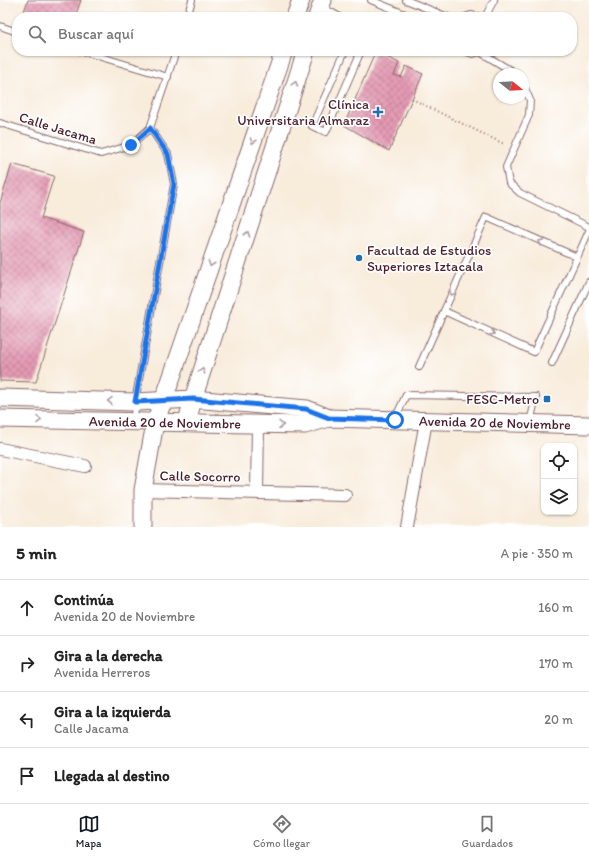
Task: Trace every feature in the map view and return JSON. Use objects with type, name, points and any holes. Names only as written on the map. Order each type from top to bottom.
[{"type":"main road","points":[[297,12],[301,0]]},
{"type":"main road","points":[[143,527],[143,490],[155,423],[282,56]]},
{"type":"main road","points":[[187,422],[193,399],[304,56]]},
{"type":"main road","name":"Avenida 20 de Noviembre","points":[[0,398],[135,402],[193,399],[306,409],[329,418]]},
{"type":"main road","name":"Avenida 20 de Noviembre","points":[[0,419],[305,425],[329,418],[589,425]]},
{"type":"street","points":[[407,527],[426,421]]},
{"type":"street","points":[[257,492],[258,424]]},
{"type":"street","points":[[0,449],[85,466]]},
{"type":"street","name":"Calle Socorro","points":[[143,490],[345,495]]},
{"type":"lane","points":[[188,12],[192,0]]},
{"type":"lane","points":[[371,0],[400,12]]},
{"type":"lane","points":[[406,0],[436,12]]},
{"type":"lane","points":[[488,12],[494,0]]},
{"type":"lane","points":[[0,26],[12,30]]},
{"type":"lane","points":[[98,56],[168,77]]},
{"type":"lane","points":[[134,422],[135,402],[174,184],[168,154],[150,128],[174,56]]},
{"type":"lane","points":[[343,56],[312,126],[326,132],[357,56]]},
{"type":"lane","points":[[487,56],[507,68]]},
{"type":"lane","points":[[529,98],[529,115],[506,166],[509,182],[520,193],[589,227]]},
{"type":"lane","name":"Calle Jacama","points":[[0,123],[101,154],[131,145],[150,128]]},
{"type":"lane","points":[[419,367],[486,217],[577,257]]},
{"type":"lane","points":[[444,311],[534,352],[589,231]]},
{"type":"lane","points":[[552,363],[589,282]]},
{"type":"lane","points":[[395,420],[406,395],[536,397],[530,423]]},
{"type":"path","points":[[412,99],[504,144]]},
{"type":"building","points":[[28,0],[81,0],[77,12],[24,12]]},
{"type":"building","name":"Clínica Universitaria Almaraz","points":[[374,56],[385,56],[399,63],[394,75],[401,77],[406,66],[423,74],[389,151],[344,125]]},
{"type":"building","points":[[12,164],[54,176],[41,218],[84,232],[36,382],[0,381],[0,203]]},
{"type":"place","name":"Clínica Universitaria Almaraz","points":[[378,112]]},
{"type":"place","name":"Facultad de Estudios Superiores Iztacala","points":[[359,258]]},
{"type":"place","name":"FESC-Metro","points":[[547,399]]},
{"type":"route","points":[[131,145],[150,128],[168,154],[174,184],[135,402],[193,399],[306,409],[329,418],[395,420]]}]
